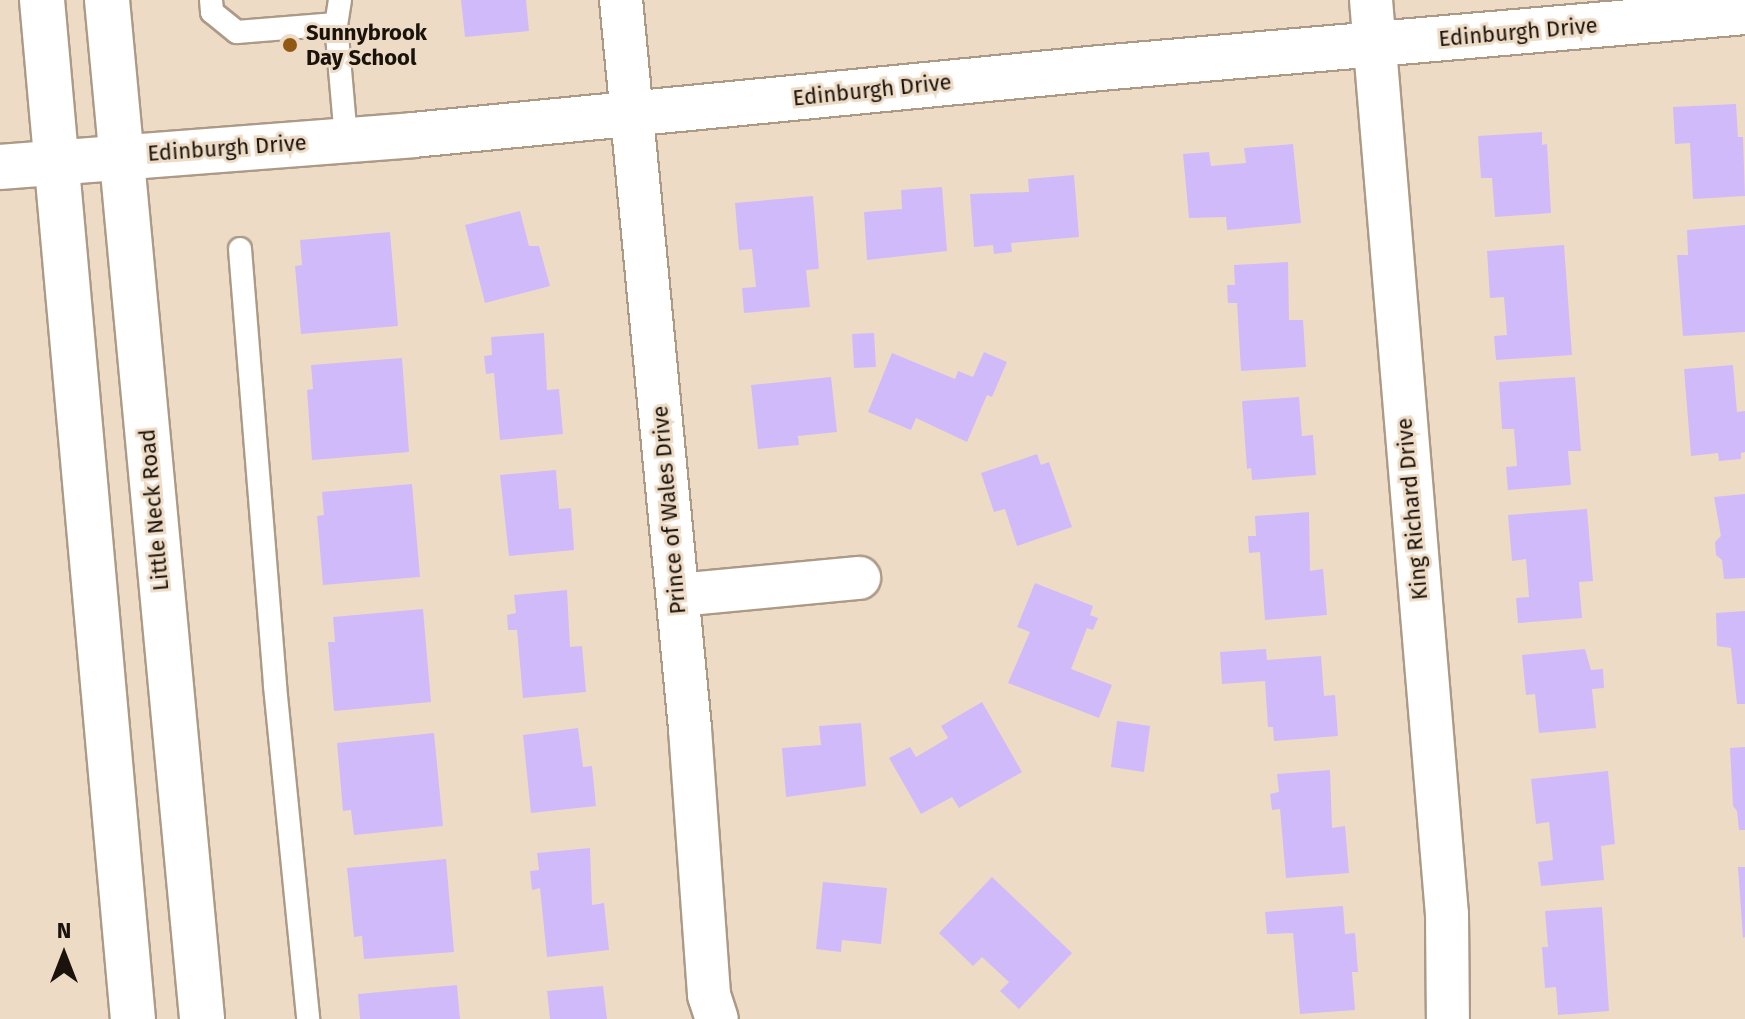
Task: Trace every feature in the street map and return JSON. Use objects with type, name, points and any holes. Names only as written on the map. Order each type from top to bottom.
[{"type":"street","points":[[42,0],[133,1019]]},
{"type":"street","name":"Little Neck Road","points":[[107,0],[202,1019]]},
{"type":"street","name":"Prince of Wales Drive","points":[[621,0],[678,595],[709,995],[717,1019]]},
{"type":"street","name":"King Richard Drive","points":[[1371,0],[1447,914],[1448,1019]]},
{"type":"street","name":"Edinburgh Drive","points":[[0,167],[346,139],[1745,12]]},
{"type":"street","points":[[678,595],[859,578]]},
{"type":"lane","points":[[211,0],[212,12],[237,32],[336,24]]},
{"type":"lane","points":[[340,0],[336,24],[346,139]]},
{"type":"lane","points":[[240,249],[275,686],[308,1019]]},
{"type":"building","points":[[461,0],[526,0],[529,31],[465,37]]},
{"type":"building","points":[[1736,104],[1738,137],[1743,137],[1745,196],[1693,199],[1690,143],[1675,144],[1673,107]]},
{"type":"building","points":[[1542,132],[1542,145],[1547,144],[1551,213],[1495,217],[1492,178],[1481,178],[1478,136]]},
{"type":"building","points":[[1293,144],[1301,223],[1227,230],[1226,217],[1189,218],[1183,154],[1209,152],[1211,166],[1246,163],[1244,148]]},
{"type":"building","points":[[1074,175],[1079,237],[1011,243],[1012,252],[994,254],[993,245],[974,247],[970,194],[1029,192],[1028,179]]},
{"type":"building","points":[[942,187],[947,251],[867,260],[864,212],[902,209],[901,190]]},
{"type":"building","points":[[813,196],[819,269],[806,270],[810,307],[744,313],[742,288],[756,287],[752,249],[739,250],[735,203]]},
{"type":"building","points":[[520,211],[529,246],[539,246],[550,286],[485,303],[465,225]]},
{"type":"building","points":[[1745,225],[1745,332],[1683,336],[1677,255],[1688,255],[1687,230]]},
{"type":"building","points":[[390,232],[398,326],[301,334],[295,266],[302,265],[300,240]]},
{"type":"building","points":[[1564,245],[1572,355],[1496,360],[1494,336],[1507,335],[1504,297],[1490,298],[1487,251]]},
{"type":"building","points":[[1288,262],[1289,320],[1303,320],[1306,367],[1241,371],[1237,303],[1228,303],[1227,285],[1235,285],[1234,265]]},
{"type":"building","points":[[544,333],[547,390],[559,389],[563,434],[500,440],[494,373],[486,374],[484,356],[492,355],[491,337]]},
{"type":"building","points":[[874,333],[876,367],[854,368],[852,334]]},
{"type":"building","points":[[984,352],[1007,362],[992,397],[987,395],[967,442],[916,418],[911,430],[868,412],[892,353],[955,379],[958,371],[973,377]]},
{"type":"building","points":[[402,358],[409,452],[312,460],[307,390],[313,389],[311,365]]},
{"type":"building","points":[[1733,365],[1737,412],[1745,411],[1745,452],[1741,453],[1741,459],[1719,461],[1718,453],[1691,456],[1684,369]]},
{"type":"building","points":[[831,377],[837,432],[798,436],[799,445],[758,449],[751,385]]},
{"type":"building","points":[[1575,377],[1581,451],[1568,451],[1571,485],[1508,490],[1506,467],[1517,466],[1514,429],[1502,429],[1499,382]]},
{"type":"building","points":[[1299,397],[1302,436],[1313,435],[1316,475],[1252,480],[1251,468],[1247,469],[1242,401]]},
{"type":"building","points":[[1037,454],[1041,465],[1049,462],[1072,527],[1017,546],[1005,509],[994,512],[981,473]]},
{"type":"building","points":[[556,470],[559,509],[571,508],[574,550],[509,556],[500,475]]},
{"type":"building","points":[[412,484],[420,577],[323,585],[317,516],[324,515],[322,492]]},
{"type":"building","points":[[1745,494],[1745,578],[1724,579],[1722,560],[1716,555],[1715,542],[1721,536],[1714,497]]},
{"type":"building","points":[[1587,509],[1593,581],[1579,582],[1582,618],[1518,623],[1516,598],[1529,597],[1526,559],[1512,561],[1508,515]]},
{"type":"building","points":[[1309,512],[1310,571],[1323,569],[1327,615],[1265,620],[1260,552],[1249,553],[1248,536],[1256,536],[1255,516]]},
{"type":"building","points":[[1035,583],[1093,606],[1090,615],[1098,618],[1093,630],[1087,628],[1071,669],[1112,685],[1099,718],[1008,683],[1030,632],[1017,627]]},
{"type":"building","points":[[567,590],[570,647],[582,646],[586,692],[523,698],[517,630],[508,630],[507,615],[516,613],[514,595]]},
{"type":"building","points":[[423,609],[431,702],[334,711],[328,642],[335,642],[333,617]]},
{"type":"building","points":[[1745,611],[1745,704],[1737,704],[1731,648],[1717,646],[1716,613]]},
{"type":"building","points":[[1266,649],[1267,660],[1321,656],[1324,696],[1335,695],[1338,736],[1274,741],[1273,727],[1268,727],[1265,681],[1222,684],[1220,652]]},
{"type":"building","points":[[1585,649],[1591,670],[1603,669],[1604,688],[1592,689],[1596,728],[1539,733],[1535,694],[1526,695],[1522,655]]},
{"type":"building","points":[[982,702],[1022,772],[959,808],[952,797],[921,814],[889,758],[910,747],[916,757],[948,738],[941,726]]},
{"type":"building","points":[[1117,721],[1150,726],[1144,772],[1111,767]]},
{"type":"building","points":[[861,723],[866,786],[786,797],[782,748],[821,745],[819,726]]},
{"type":"building","points":[[578,728],[583,767],[592,766],[596,806],[531,813],[523,735]]},
{"type":"building","points":[[434,733],[443,826],[354,835],[351,810],[343,811],[337,743]]},
{"type":"building","points":[[1745,747],[1745,830],[1739,830],[1737,811],[1733,806],[1730,748]]},
{"type":"building","points":[[1330,770],[1332,828],[1345,826],[1349,873],[1286,878],[1280,809],[1272,810],[1270,794],[1279,792],[1277,774]]},
{"type":"building","points":[[1608,771],[1615,844],[1601,846],[1604,880],[1541,886],[1538,862],[1553,860],[1549,822],[1536,824],[1531,779]]},
{"type":"building","points":[[590,848],[592,905],[604,903],[609,950],[547,957],[540,888],[532,890],[530,871],[539,870],[537,853]]},
{"type":"building","points":[[446,859],[454,952],[364,959],[362,936],[354,937],[347,868]]},
{"type":"building","points":[[1738,867],[1745,867],[1743,938]]},
{"type":"building","points":[[992,877],[1072,953],[1019,1009],[1000,991],[1009,982],[982,957],[973,966],[939,933]]},
{"type":"building","points":[[823,882],[887,888],[881,944],[842,940],[841,952],[816,949]]},
{"type":"building","points":[[1343,906],[1345,934],[1355,933],[1358,972],[1352,972],[1355,1010],[1300,1014],[1293,933],[1267,934],[1265,912]]},
{"type":"building","points":[[1602,907],[1609,1011],[1558,1015],[1556,987],[1545,988],[1542,947],[1548,947],[1545,911]]},
{"type":"building","points":[[457,985],[460,1019],[360,1019],[358,994]]},
{"type":"building","points":[[603,986],[607,1019],[550,1019],[547,991]]},
{"type":"place","name":"Sunnybrook Day School","points":[[290,45]]}]
